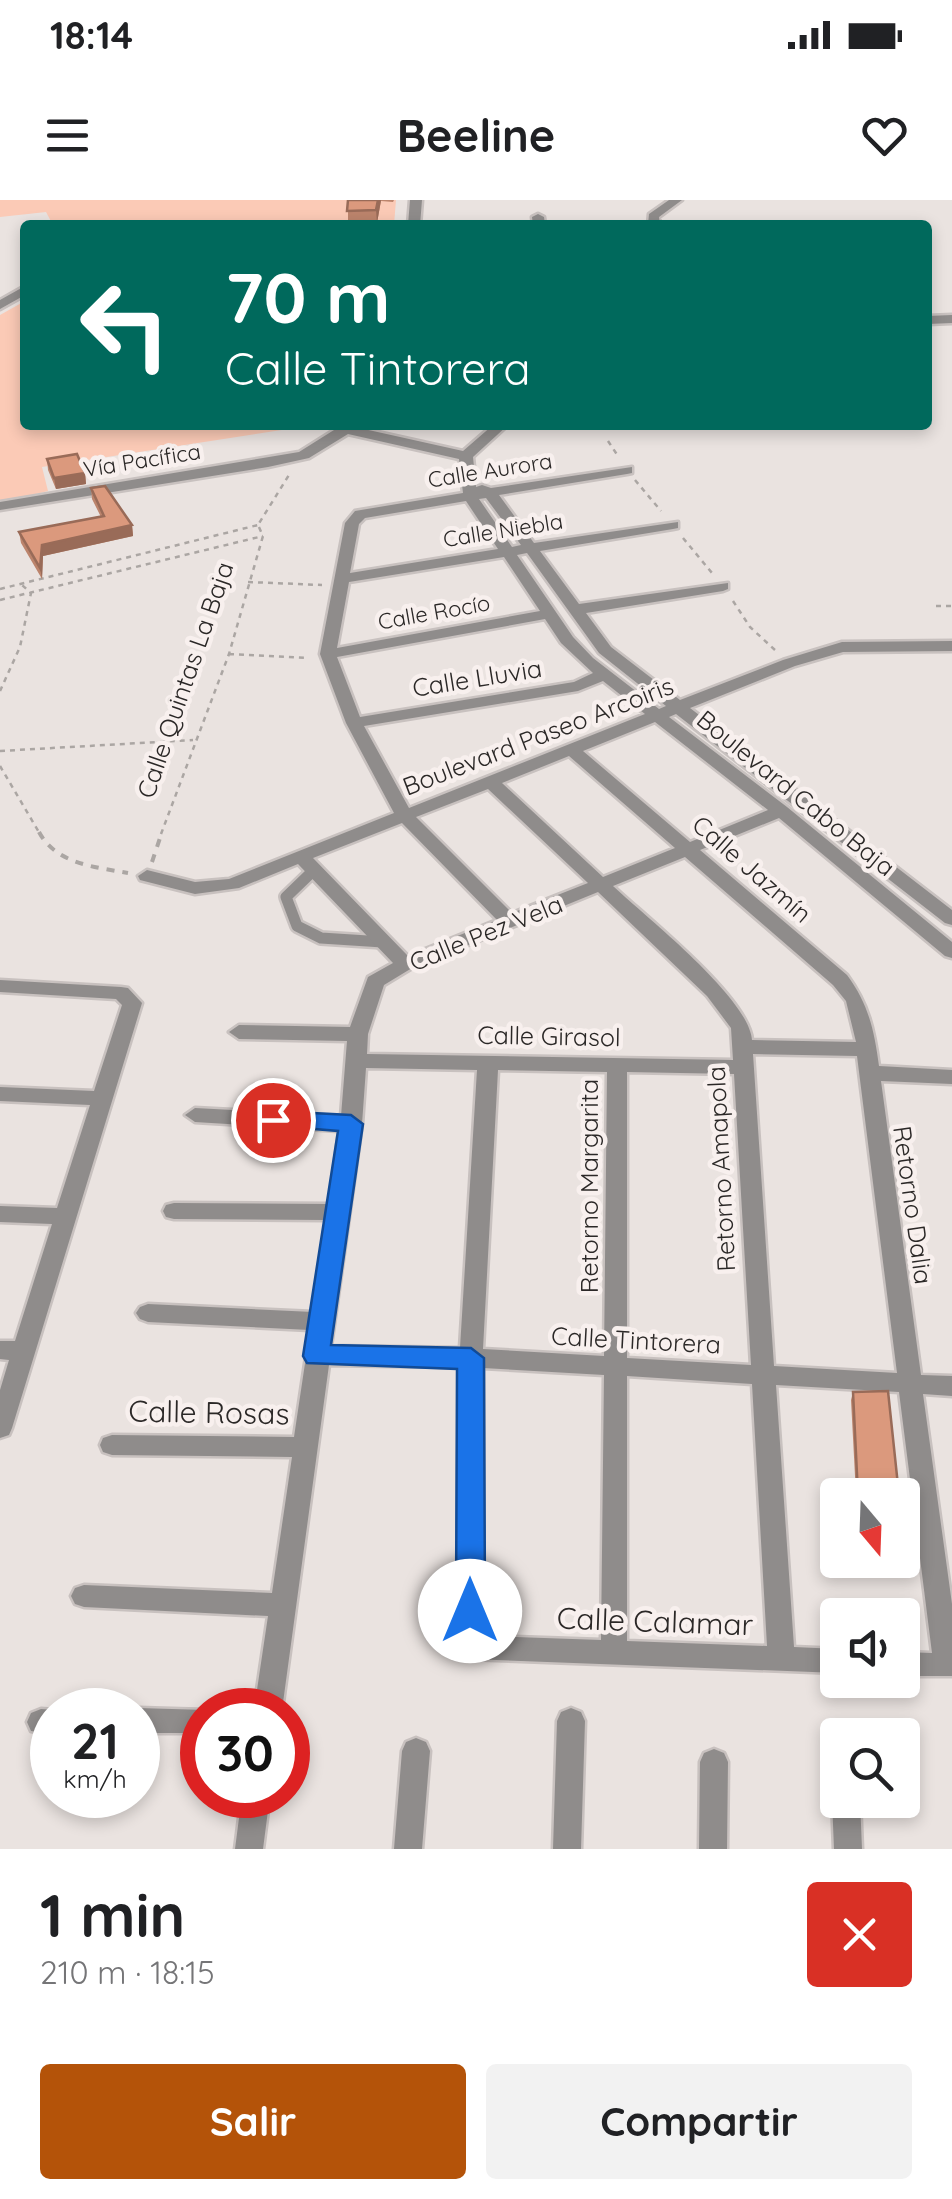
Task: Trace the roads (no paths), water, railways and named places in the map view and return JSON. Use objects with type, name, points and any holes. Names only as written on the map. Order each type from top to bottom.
[{"type":"street","points":[[653,220],[653,216],[676,200]]},
{"type":"street","name":"Vía Pacífica","points":[[0,506],[304,455],[333,430]]},
{"type":"street","points":[[349,430],[466,456],[496,430]]},
{"type":"street","name":"Boulevard Cabo Baja","points":[[466,456],[470,490],[507,552],[578,651],[951,951]]},
{"type":"street","name":"Calle Aurora","points":[[490,493],[628,470]]},
{"type":"street","name":"Boulevard Cabo Baja","points":[[470,490],[490,493],[605,650],[952,919]]},
{"type":"street","name":"Calle Aurora","points":[[341,579],[352,523],[360,514],[470,490]]},
{"type":"street","name":"Calle Niebla","points":[[341,579],[673,525]]},
{"type":"street","points":[[341,579],[328,654],[354,724],[404,815],[512,922]]},
{"type":"street","points":[[573,610],[723,586]]},
{"type":"street","name":"Calle Rocío","points":[[328,654],[549,614]]},
{"type":"street","name":"Boulevard Paseo Arcoiris","points":[[147,876],[214,888],[307,863],[404,815],[658,714],[842,647],[951,650]]},
{"type":"street","name":"Calle Lluvia","points":[[354,724],[578,686],[606,674]]},
{"type":"street","name":"Calle Jazmín","points":[[571,749],[691,848],[840,980],[855,1000],[867,1061]]},
{"type":"street","name":"Retorno Amapola","points":[[490,781],[735,1015],[742,1057],[781,1659]]},
{"type":"street","name":"Calle Pez Vela","points":[[271,1688],[320,1321],[351,1124],[358,1034],[375,982],[405,964],[691,848],[789,817],[820,816]]},
{"type":"street","points":[[307,863],[405,964]]},
{"type":"street","points":[[0,986],[122,992],[132,1004],[64,1216],[12,1350],[0,1428]]},
{"type":"street","points":[[239,1032],[358,1034]]},
{"type":"street","name":"Calle Girasol","points":[[357,1061],[617,1065],[742,1057],[867,1061],[952,1077]]},
{"type":"street","name":"Retorno Dalia","points":[[867,1061],[946,1666],[920,1665]]},
{"type":"street","points":[[471,1358],[488,1063]]},
{"type":"street","name":"Retorno Margarita","points":[[614,1653],[617,1065]]},
{"type":"street","points":[[0,1094],[100,1098]]},
{"type":"street","points":[[195,1115],[351,1124]]},
{"type":"street","points":[[174,1210],[337,1212]]},
{"type":"street","points":[[0,1214],[64,1216]]},
{"type":"street","points":[[148,1313],[320,1321]]},
{"type":"street","name":"Calle Tintorera","points":[[316,1356],[471,1358],[952,1386]]},
{"type":"street","name":"Calle Calamar","points":[[471,1358],[470,1647],[820,1661]]},
{"type":"street","name":"Calle Rosas","points":[[112,1445],[306,1446]]},
{"type":"street","points":[[84,1596],[282,1606]]},
{"type":"street","points":[[567,1849],[571,1721]]},
{"type":"street","points":[[408,1849],[416,1751]]},
{"type":"street","points":[[713,1849],[714,1762]]},
{"type":"street","points":[[250,1849],[253,1818]]},
{"type":"street","points":[[847,1818],[848,1849]]},
{"type":"lane","points":[[307,863],[286,897],[287,910],[303,933],[315,939],[383,942]]}]
